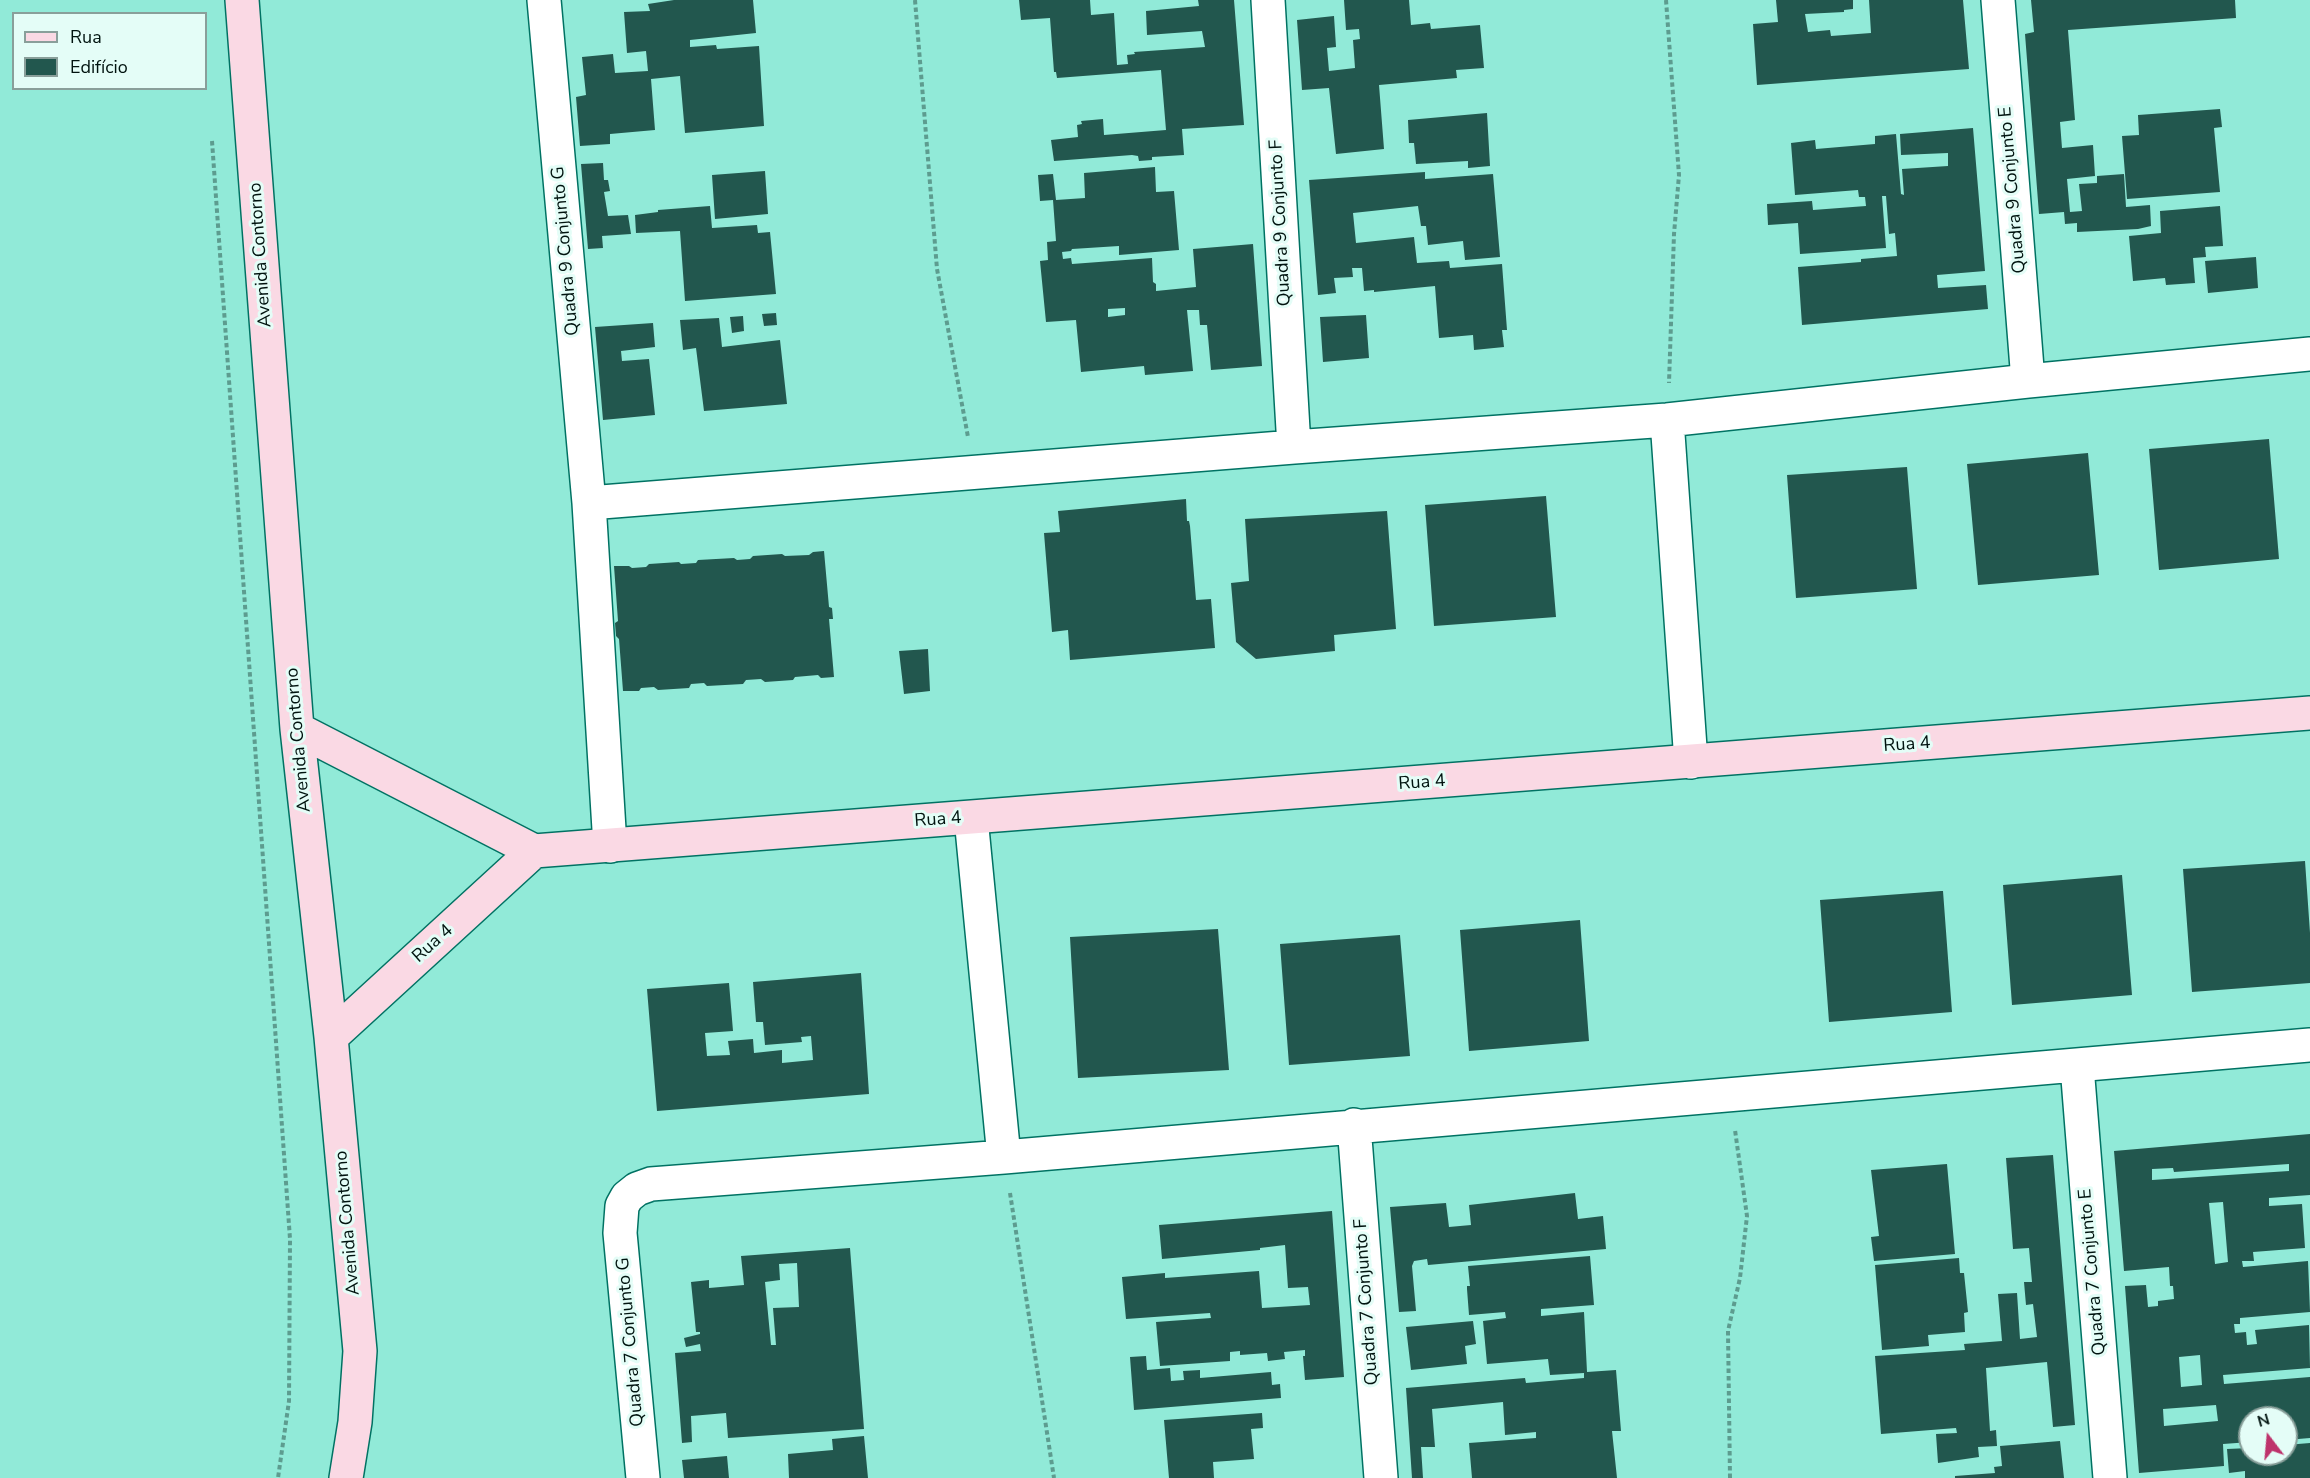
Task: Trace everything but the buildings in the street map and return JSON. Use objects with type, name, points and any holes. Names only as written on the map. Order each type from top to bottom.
[{"type":"street","name":"Avenida Contorno","points":[[242,0],[297,729],[331,1037],[360,1351],[355,1422],[346,1478]]},
{"type":"street","name":"Quadra 9 Conjunto G","points":[[544,0],[589,502],[609,846]]},
{"type":"street","name":"Quadra 9 Conjunto F","points":[[1268,0],[1294,447]]},
{"type":"street","name":"Quadra 9 Conjunto E","points":[[1998,0],[2028,381]]},
{"type":"street","points":[[589,502],[1667,420],[2028,381],[2310,354]]},
{"type":"street","points":[[1667,420],[1691,762]]},
{"type":"street","name":"Rua 4","points":[[331,1037],[534,851],[2310,714]]},
{"type":"street","points":[[297,729],[534,851]]},
{"type":"street","points":[[971,818],[1004,1157],[1354,1125],[2310,1046]]},
{"type":"street","name":"Quadra 7 Conjunto E","points":[[2077,1065],[2110,1478]]},
{"type":"street","name":"Quadra 7 Conjunto F","points":[[1354,1125],[1381,1478]]},
{"type":"street","name":"Quadra 7 Conjunto G","points":[[643,1478],[620,1233],[622,1206],[627,1197],[637,1189],[651,1184],[1004,1157]]},
{"type":"path","points":[[915,0],[938,269],[974,473]]},
{"type":"path","points":[[1666,0],[1678,175],[1667,420]]},
{"type":"path","points":[[211,135],[290,1239],[289,1401],[278,1478]]},
{"type":"path","points":[[1730,1094],[1747,1216],[1740,1278],[1728,1330],[1730,1478]]},
{"type":"path","points":[[1004,1157],[1054,1478]]}]
